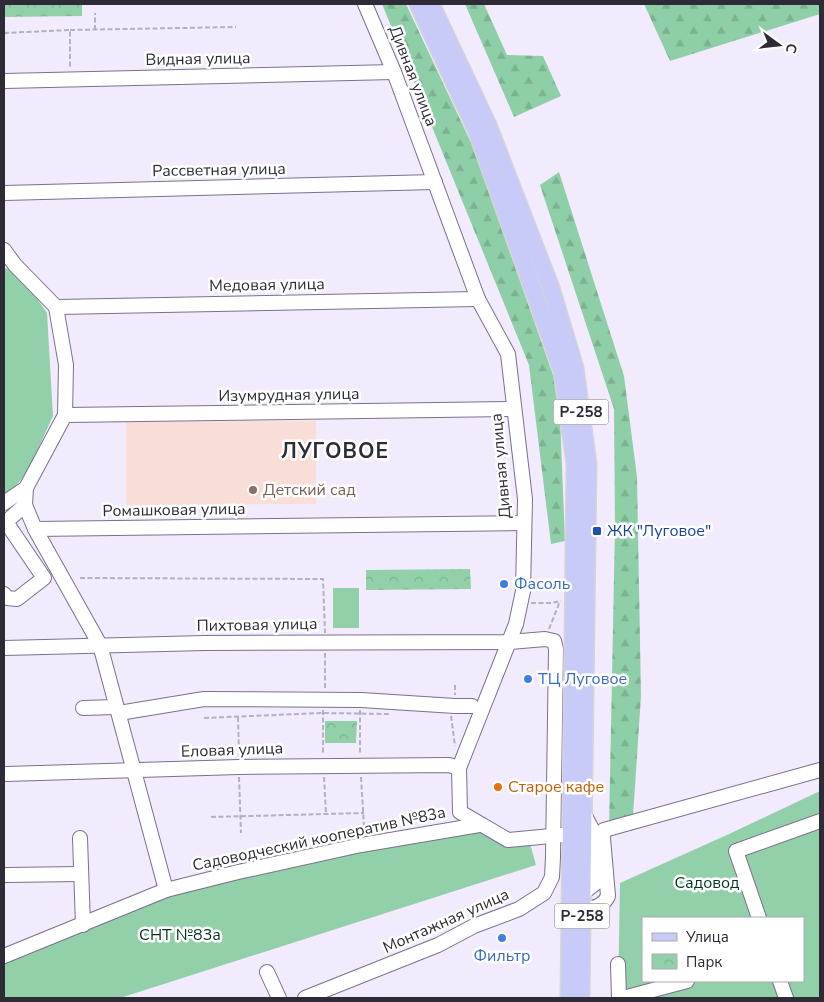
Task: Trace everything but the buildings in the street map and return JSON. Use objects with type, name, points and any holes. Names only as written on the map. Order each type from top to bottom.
[{"type":"main road","points":[[418,4],[477,132],[562,371],[575,464],[588,832],[569,998]]},
{"type":"main road","name":"Р-258","points":[[431,4],[488,125],[551,288],[575,368],[588,464],[584,814],[588,832],[583,893],[581,998]]},
{"type":"street","name":"Дивная улица","points":[[365,4],[394,72],[478,299],[508,354],[525,499],[523,591],[510,642],[459,768],[460,812],[479,825],[508,840],[588,832],[820,770]]},
{"type":"street","name":"Видная улица","points":[[4,81],[394,72]]},
{"type":"street","name":"Рассветная улица","points":[[4,193],[435,182]]},
{"type":"street","points":[[4,250],[9,264],[56,307],[66,364],[65,415],[26,488],[25,505],[35,529],[100,646],[166,890]]},
{"type":"street","name":"Медовая улица","points":[[56,307],[478,299]]},
{"type":"street","name":"Изумрудная улица","points":[[65,415],[514,409]]},
{"type":"street","points":[[4,503],[26,488]]},
{"type":"street","points":[[4,594],[7,598],[17,599],[44,578],[6,522],[25,505]]},
{"type":"street","name":"Ромашковая улица","points":[[35,529],[524,523]]},
{"type":"street","name":"Пихтовая улица","points":[[4,648],[325,642],[456,646],[544,639]]},
{"type":"street","name":"Монтажная улица","points":[[305,998],[438,945],[474,926],[519,908],[544,893],[552,877],[556,649],[554,641],[544,639]]},
{"type":"street","points":[[83,708],[118,710],[204,699],[361,700],[484,707]]},
{"type":"street","name":"Еловая улица","points":[[6,774],[360,765],[449,765],[459,768]]},
{"type":"street","points":[[758,917],[736,851],[820,821]]},
{"type":"street","name":"Садоводческий кооператив №83а","points":[[7,955],[166,890],[361,845],[479,825]]},
{"type":"street","points":[[583,911],[601,905],[606,902],[608,896],[603,838],[588,832]]},
{"type":"street","points":[[80,838],[83,925]]},
{"type":"street","points":[[6,875],[80,874]]},
{"type":"street","points":[[618,964],[619,998]]},
{"type":"street","points":[[266,972],[279,998]]},
{"type":"street","points":[[624,998],[683,982]]},
{"type":"street","points":[[780,982],[786,998]]},
{"type":"path","points":[[95,12],[95,30]]},
{"type":"path","points":[[4,32],[236,27]]},
{"type":"path","points":[[70,30],[70,70]]},
{"type":"path","points":[[80,578],[323,578],[325,682]]},
{"type":"path","points":[[535,603],[551,603],[564,600]]},
{"type":"path","points":[[544,639],[560,601]]},
{"type":"path","points":[[204,718],[322,713],[396,714]]},
{"type":"path","points":[[451,714],[455,746]]},
{"type":"path","points":[[211,818],[364,814]]},
{"type":"shaded area","points":[[316,421],[316,504],[126,505],[126,422]]},
{"type":"green space","points":[[4,4],[82,4],[82,16],[4,17]]},
{"type":"green space","points":[[382,4],[406,4],[473,147],[559,392],[565,541],[551,544],[529,365]]},
{"type":"green space","points":[[465,4],[484,4],[507,55],[543,56],[561,96],[514,117]]},
{"type":"green space","points":[[644,4],[820,4],[820,14],[670,61]]},
{"type":"green space","points":[[559,172],[624,376],[637,477],[641,696],[632,831],[609,828],[615,526],[614,409],[540,185]]},
{"type":"green space","points":[[4,268],[17,270],[47,313],[53,416],[27,473],[4,499]]},
{"type":"green space","points":[[470,569],[471,589],[366,590],[366,570]]},
{"type":"green space","points":[[333,588],[359,588],[359,628],[333,628]]},
{"type":"green space","points":[[325,721],[357,721],[356,743],[325,743]]},
{"type":"green space","name":"Садовод","points":[[820,791],[820,998],[618,998],[620,883]]},
{"type":"green space","name":"СНТ №83а","points":[[485,825],[495,842],[529,840],[536,865],[120,998],[4,998],[4,960],[166,895],[238,876]]},
{"type":"place","name":"Детский сад","points":[[253,490]]},
{"type":"place","name":"ЖК \"Луговое\"","points":[[597,531]]},
{"type":"place","name":"Фасоль","points":[[504,584]]},
{"type":"place","name":"ТЦ Луговое","points":[[528,679]]},
{"type":"place","name":"Старое кафе","points":[[498,787]]},
{"type":"place","name":"Фильтр","points":[[502,938]]},
{"type":"district","name":"ЛУГОВОЕ","points":[[335,451]]}]
